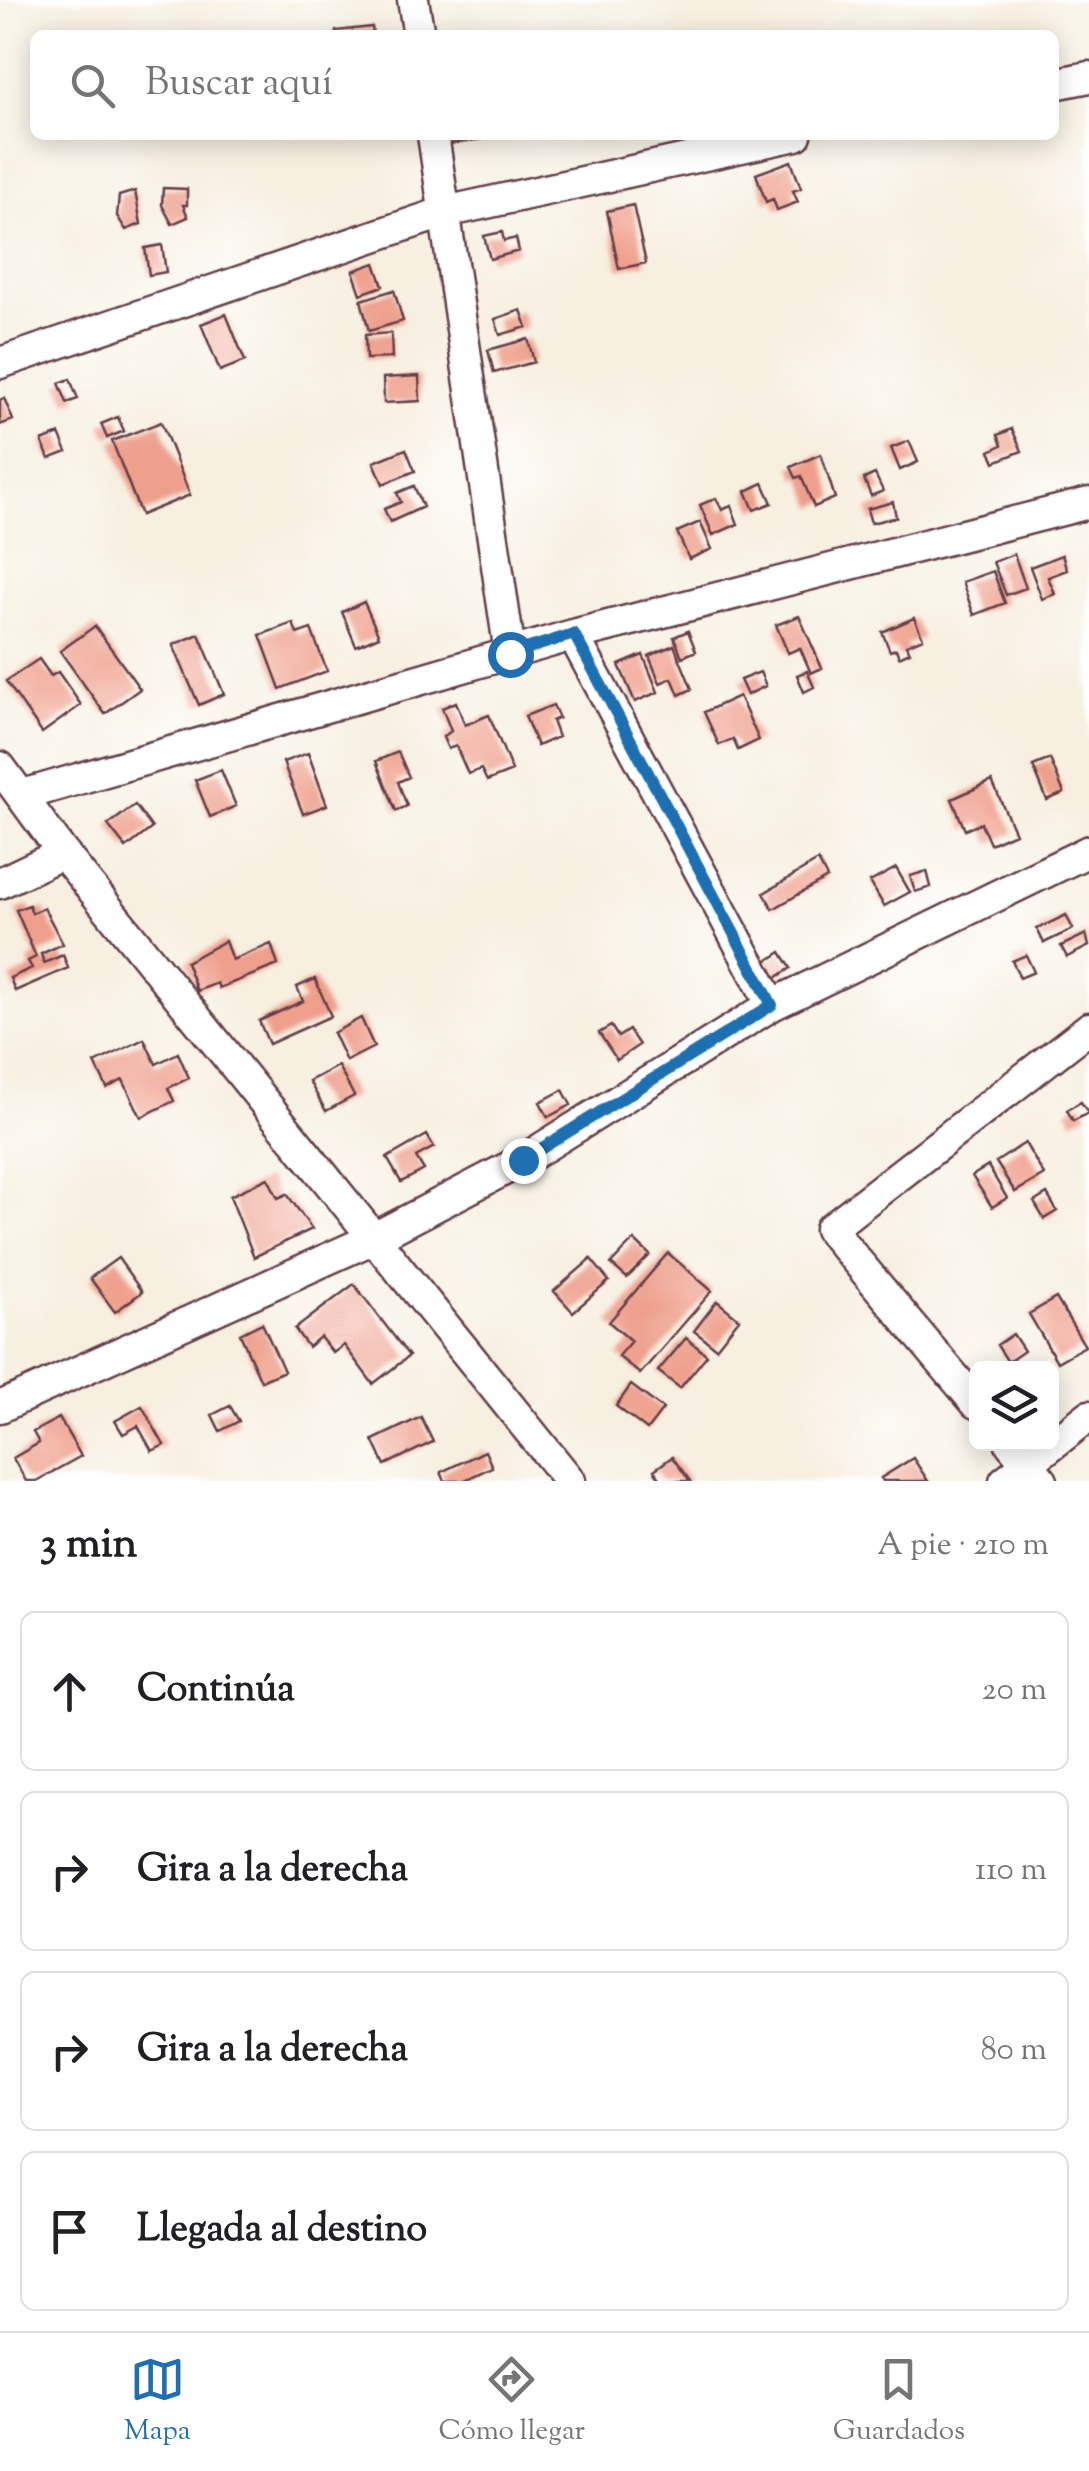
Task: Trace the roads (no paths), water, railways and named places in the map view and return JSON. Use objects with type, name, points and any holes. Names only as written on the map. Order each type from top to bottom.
[{"type":"street","points":[[413,0],[417,30]]},
{"type":"street","points":[[1059,83],[1089,77]]},
{"type":"street","points":[[434,140],[510,654]]},
{"type":"street","points":[[0,363],[445,212],[773,140]]},
{"type":"street","points":[[23,795],[574,634],[1089,502]]},
{"type":"street","points":[[574,634],[772,1005]]},
{"type":"street","points":[[0,767],[63,853],[570,1481]]},
{"type":"street","points":[[0,1407],[374,1238],[523,1160],[772,1005],[1089,850]]},
{"type":"street","points":[[0,882],[63,853]]},
{"type":"street","points":[[969,1394],[830,1229],[1089,1028]]},
{"type":"street","points":[[1021,1467],[1089,1416]]}]
